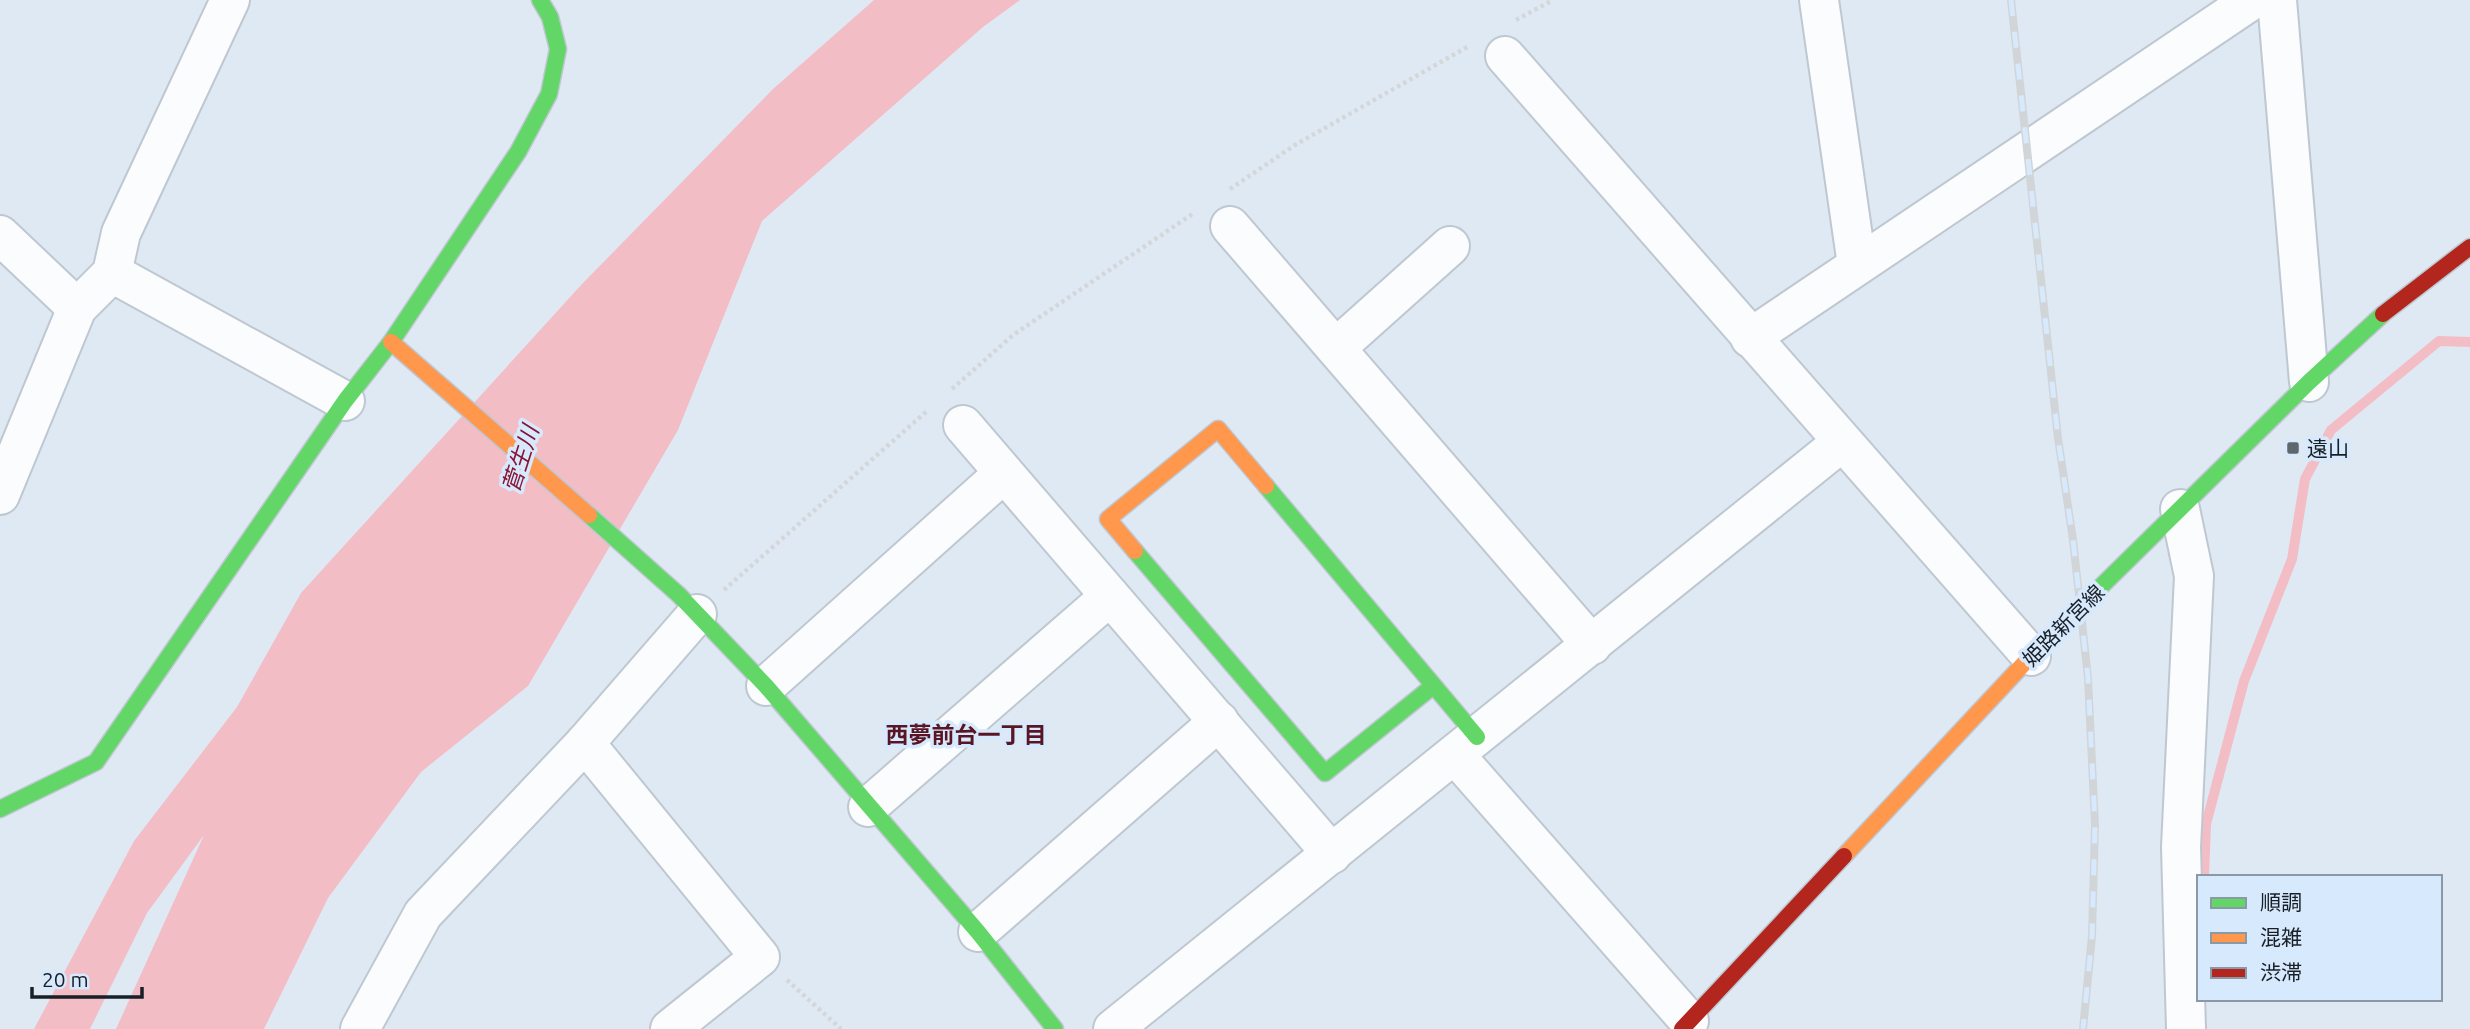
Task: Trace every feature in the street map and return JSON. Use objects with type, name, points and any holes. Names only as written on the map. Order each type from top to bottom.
[{"type":"street","points":[[0,495],[77,308],[112,273],[121,233],[230,0]]},
{"type":"street","points":[[0,809],[96,762],[345,401],[391,342],[518,152],[549,94],[558,49],[550,17],[540,0]]},
{"type":"street","points":[[1819,0],[1857,265]]},
{"type":"street","points":[[1750,338],[2252,0]]},
{"type":"street","points":[[2277,0],[2309,382]]},
{"type":"street","points":[[1495,41],[1750,338],[2031,656]]},
{"type":"street","points":[[1220,207],[1336,348],[1592,645]]},
{"type":"street","points":[[0,235],[77,308]]},
{"type":"street","points":[[1336,348],[1450,246]]},
{"type":"street","name":"姫路新宮線","points":[[1686,1025],[2031,656],[2375,320],[2470,247]]},
{"type":"street","points":[[112,273],[345,401]]},
{"type":"street","points":[[391,342],[688,605],[766,686],[867,807],[978,932],[1055,1029]]},
{"type":"street","points":[[947,416],[1004,473],[1332,854]]},
{"type":"street","points":[[1433,686],[1325,773],[1108,519],[1218,429],[1466,746],[1686,1025]]},
{"type":"street","points":[[1113,1029],[1842,442]]},
{"type":"street","points":[[766,686],[1004,473]]},
{"type":"street","points":[[2180,509],[2194,576],[2181,847],[2186,1029]]},
{"type":"street","points":[[867,807],[1110,596]]},
{"type":"street","points":[[360,1029],[423,914],[585,743],[688,605]]},
{"type":"street","points":[[978,932],[1219,721]]},
{"type":"street","points":[[585,743],[760,957],[670,1029]]},
{"type":"path","points":[[951,389],[1013,335],[1220,207],[1294,145],[1495,41],[1553,0]]},
{"type":"path","points":[[688,605],[947,416]]},
{"type":"path","points":[[760,957],[841,1029]]},
{"type":"water","name":"菅生川","points":[[874,0],[1020,0],[983,27],[762,221],[678,430],[528,686],[421,772],[328,898],[264,1029],[116,1029],[204,835],[147,913],[90,1029],[34,1029],[134,841],[237,707],[301,593],[582,284],[773,89]]},
{"type":"waterway","points":[[2204,875],[2206,824],[2244,681],[2292,559],[2305,479],[2331,430],[2439,341],[2470,342]]},
{"type":"railway","points":[[2011,0],[2058,438],[2073,540],[2088,678],[2095,825],[2092,936],[2083,1029]]},
{"type":"traffic: fast","points":[[0,809],[96,762],[345,401],[391,342],[518,152],[549,94],[558,49],[550,17],[540,0]]},
{"type":"traffic: fast","points":[[2073,614],[2309,382],[2383,314]]},
{"type":"traffic: fast","points":[[1266,486],[1477,737]]},
{"type":"traffic: fast","points":[[589,515],[679,595],[766,686],[978,932],[1055,1029]]},
{"type":"traffic: fast","points":[[1135,551],[1325,773],[1433,686]]},
{"type":"traffic: slow","points":[[391,342],[589,515]]},
{"type":"traffic: slow","points":[[1135,551],[1108,519],[1218,429],[1266,486]]},
{"type":"traffic: slow","points":[[1844,856],[2073,614]]},
{"type":"traffic: jam","points":[[2383,314],[2470,247]]},
{"type":"traffic: jam","points":[[1682,1029],[1844,856]]},
{"type":"place","name":"遠山","points":[[2293,448]]},
{"type":"district","name":"西夢前台一丁目","points":[[966,734]]}]
